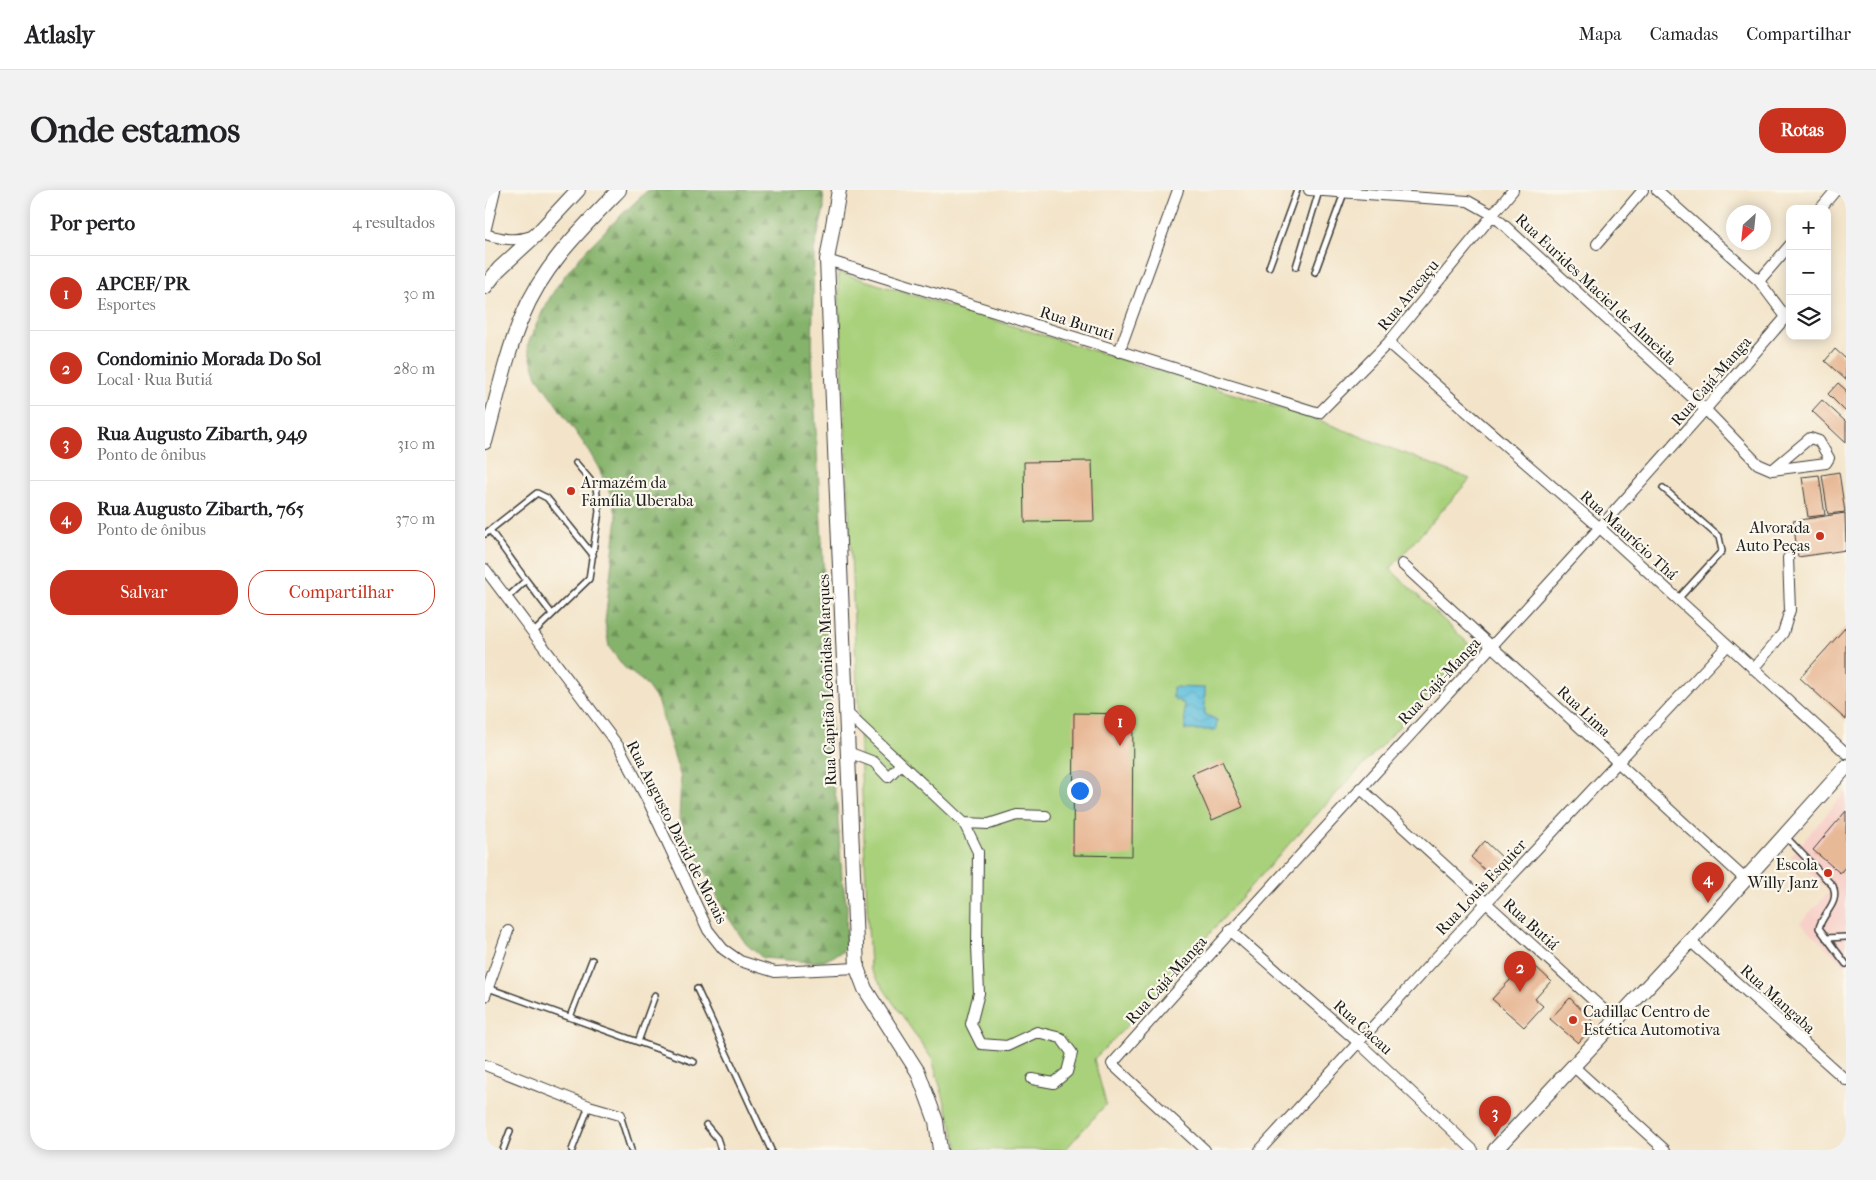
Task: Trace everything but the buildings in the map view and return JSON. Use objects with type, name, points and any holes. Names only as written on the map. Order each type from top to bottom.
[{"type":"street","points":[[495,190],[485,233],[505,240],[522,240],[537,234]]},
{"type":"street","points":[[485,287],[499,269],[537,234],[578,190]]},
{"type":"street","points":[[485,442],[521,318],[535,290],[557,257],[619,190]]},
{"type":"street","name":"Rua Capitão Leônidas Marques","points":[[839,190],[827,260],[857,968],[865,989],[918,1072],[935,1121],[940,1150]]},
{"type":"street","points":[[1119,352],[1178,190]]},
{"type":"street","name":"Rua Eurides Maciel de Almeida","points":[[1314,190],[1468,201],[1493,215],[1706,410],[1758,464],[1772,470]]},
{"type":"street","name":"Rua Aracaçu","points":[[1319,413],[1388,343],[1513,190]]},
{"type":"street","points":[[1597,244],[1643,190]]},
{"type":"street","points":[[1657,190],[1759,281],[1786,250]]},
{"type":"street","points":[[1823,205],[1836,190]]},
{"type":"street","name":"Rua Buruti","points":[[827,260],[1319,413]]},
{"type":"street","name":"Rua Cajá-Manga","points":[[1205,1150],[1112,1064],[1230,930],[1706,410],[1786,317],[1759,281]]},
{"type":"street","name":"Rua Maurício Thá","points":[[1388,343],[1599,527],[1846,753]]},
{"type":"street","points":[[1810,438],[1819,441],[1829,458],[1826,463],[1772,470],[1810,438]]},
{"type":"street","points":[[1753,669],[1783,633],[1791,588],[1789,558]]},
{"type":"street","name":"Rua Lima","points":[[1402,564],[1746,880]]},
{"type":"street","name":"Rua Augusto David de Morais","points":[[485,569],[619,747],[649,803],[708,930],[723,949],[739,960],[775,972],[857,968]]},
{"type":"street","name":"Rua Louis Esquier","points":[[1260,1150],[1486,903],[1727,646]]},
{"type":"street","points":[[846,712],[964,823],[978,852],[977,945],[979,993],[971,1024],[981,1044],[1007,1046],[1037,1032],[1061,1038],[1072,1053],[1067,1072],[1054,1083],[1031,1080]]},
{"type":"street","points":[[874,762],[887,749]]},
{"type":"street","points":[[848,752],[874,762],[888,776],[901,764]]},
{"type":"street","points":[[1495,1150],[1746,880],[1846,767]]},
{"type":"street","name":"Rua Butiá","points":[[1360,788],[1616,1020]]},
{"type":"street","points":[[964,823],[989,824],[1017,815],[1046,816]]},
{"type":"street","name":"Rua Cacau","points":[[1230,930],[1359,1043],[1473,1150]]},
{"type":"street","points":[[487,992],[509,931]]},
{"type":"street","name":"Rua Mangaba","points":[[1690,941],[1846,1080]]},
{"type":"street","points":[[485,1065],[589,1106],[620,1115]]},
{"type":"street","points":[[1573,1066],[1665,1150]]},
{"type":"lane","points":[[1269,267],[1297,190]]},
{"type":"lane","points":[[1296,267],[1314,190]]},
{"type":"lane","points":[[1315,272],[1344,192]]},
{"type":"lane","points":[[533,633],[589,579],[599,512],[596,487],[576,463]]},
{"type":"lane","points":[[1663,488],[1719,537],[1722,551],[1677,600]]},
{"type":"lane","points":[[485,534],[537,493],[547,498],[593,554]]},
{"type":"lane","points":[[490,530],[552,614]]},
{"type":"lane","points":[[507,598],[526,580]]},
{"type":"lane","points":[[1785,836],[1833,886],[1836,894],[1833,905],[1821,921],[1819,928],[1846,964]]},
{"type":"lane","points":[[1826,938],[1846,937]]},
{"type":"lane","points":[[570,1017],[592,960]]},
{"type":"lane","points":[[697,989],[771,1150]]},
{"type":"lane","points":[[487,992],[570,1017],[694,1062]]},
{"type":"lane","points":[[638,1042],[655,994]]},
{"type":"lane","points":[[572,1150],[589,1106]]},
{"type":"lane","points":[[620,1115],[631,1150]]},
{"type":"lane","points":[[706,1125],[717,1138],[721,1150]]},
{"type":"lane","points":[[503,1150],[510,1131]]},
{"type":"shaded area","name":"Escola Willy Janz","points":[[1846,791],[1846,966],[1800,923],[1830,891],[1791,856]]},
{"type":"green space","points":[[648,190],[818,190],[823,194],[824,209],[814,250],[812,356],[832,733],[828,756],[837,804],[842,878],[847,906],[846,944],[842,952],[824,961],[810,962],[763,958],[746,944],[726,914],[679,819],[681,778],[657,700],[645,683],[624,667],[609,647],[605,622],[617,517],[611,495],[587,448],[537,377],[527,346],[548,301],[569,271],[594,242]]},
{"type":"green space","points":[[838,272],[1321,421],[1470,479],[1390,569],[1473,648],[1289,844],[1133,1020],[1094,1059],[1106,1104],[1065,1150],[959,1150],[932,1059],[870,969]]},
{"type":"water","points":[[1173,687],[1205,688],[1205,714],[1217,720],[1216,730],[1185,730],[1184,704],[1173,698]]},
{"type":"place","name":"Armazém da Família Uberaba","points":[[571,491]]},
{"type":"place","name":"Alvorada Auto Peças","points":[[1820,536]]},
{"type":"place","name":"APCEF/ PR","points":[[1120,746]]},
{"type":"place","name":"Escola Willy Janz","points":[[1828,873]]},
{"type":"place","name":"Rua Augusto Zibarth, 765","points":[[1708,903]]},
{"type":"place","name":"Condominio Morada Do Sol","points":[[1520,992]]},
{"type":"place","name":"Cadillac Centro de Estética Automotiva","points":[[1573,1020]]},
{"type":"place","name":"Rua Augusto Zibarth, 949","points":[[1495,1137]]}]
